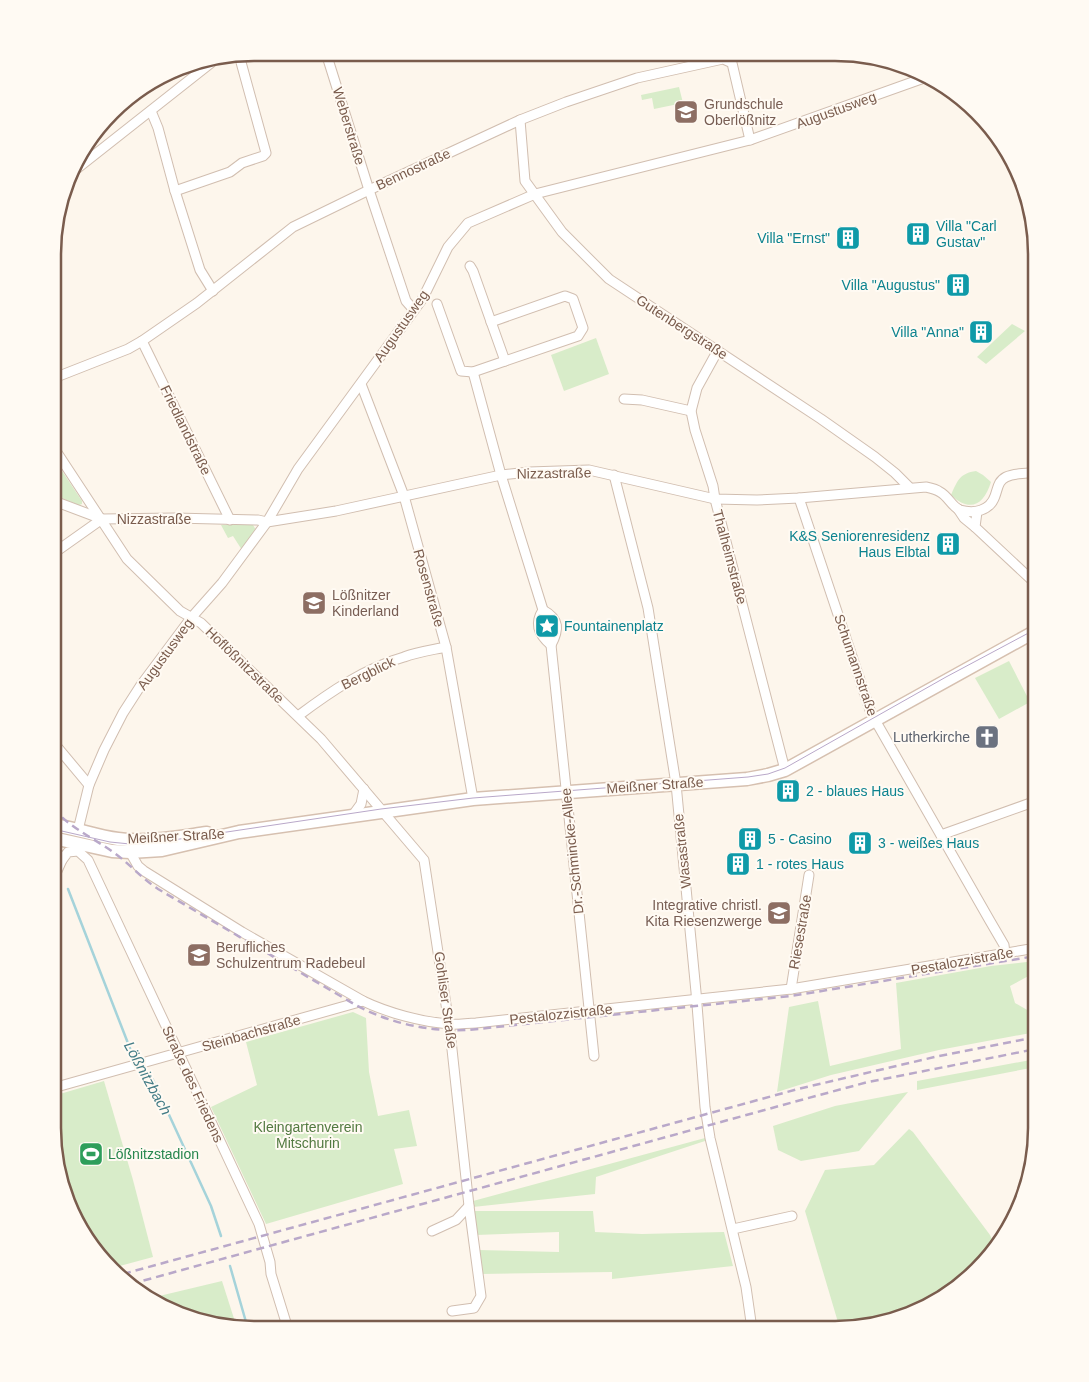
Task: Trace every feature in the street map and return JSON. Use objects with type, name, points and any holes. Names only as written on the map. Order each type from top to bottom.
[{"type":"main road","name":"Meißner Straße","points":[[61,840],[112,851],[162,850],[239,832],[473,799],[760,777],[785,770],[1028,634]]},
{"type":"main road","name":"Meißner Straße","points":[[61,827],[117,839],[134,840],[239,832]]},
{"type":"street","name":"Weberstraße","points":[[329,61],[406,301],[414,310]]},
{"type":"street","name":"Bennostraße","points":[[61,375],[128,349],[168,324],[293,227],[369,190],[520,120],[566,102],[638,78],[714,61]]},
{"type":"street","name":"Bennostraße","points":[[727,61],[732,64],[750,140]]},
{"type":"street","points":[[175,191],[230,172],[242,163],[263,156],[266,153],[241,62]]},
{"type":"street","points":[[84,163],[205,68]]},
{"type":"street","name":"Augustusweg","points":[[78,830],[89,785],[123,713],[191,618],[222,583],[267,522],[298,469],[423,298],[448,247],[461,230],[474,220],[535,194],[750,140],[918,80]]},
{"type":"street","points":[[152,111],[200,270],[213,290]]},
{"type":"street","name":"Gutenbergstraße","points":[[520,120],[525,181],[562,232],[609,279],[718,350],[875,457],[909,487]]},
{"type":"street","points":[[470,266],[505,360]]},
{"type":"street","points":[[472,372],[578,336],[583,328],[573,299],[565,296],[491,322]]},
{"type":"street","name":"Augustusweg","points":[[437,304],[460,370],[472,372]]},
{"type":"street","name":"Friedlandstraße","points":[[142,340],[230,520]]},
{"type":"street","name":"Thalheimstraße","points":[[718,350],[697,388],[691,411],[695,430],[713,486],[785,770]]},
{"type":"street","name":"Dr.-Schmincke-Allee","points":[[472,372],[501,475],[544,610],[553,616],[557,625],[557,635],[550,645],[594,1056]]},
{"type":"street","name":"Rosenstraße","points":[[361,384],[404,496],[446,647],[473,799]]},
{"type":"street","points":[[624,399],[642,400],[691,411]]},
{"type":"street","name":"Hoflößnitzstraße","points":[[61,458],[127,559],[180,611],[201,623],[298,716],[321,739],[382,811]]},
{"type":"street","name":"Nizzastraße","points":[[61,548],[102,520],[175,518],[258,520],[267,522],[336,511],[501,475],[529,472],[589,470],[715,499],[799,498],[926,487],[942,492],[958,509]]},
{"type":"street","points":[[958,509],[977,512],[991,503],[1000,482],[1006,477],[1014,474],[1028,473]]},
{"type":"street","name":"Wasastraße","points":[[614,475],[648,608],[676,784],[697,1001],[705,1107],[710,1138],[746,1287],[751,1321]]},
{"type":"street","name":"Schumannstraße","points":[[799,498],[870,714],[1004,945],[1006,953]]},
{"type":"street","points":[[61,505],[102,520]]},
{"type":"street","points":[[958,509],[964,518],[1028,576]]},
{"type":"street","points":[[976,527],[977,512]]},
{"type":"street","name":"Dr.-Schmincke-Allee","points":[[544,610],[538,620],[538,628],[542,638],[550,645]]},
{"type":"street","name":"Bergblick","points":[[298,716],[332,691],[364,674],[402,657],[446,647]]},
{"type":"street","points":[[61,752],[89,785]]},
{"type":"street","points":[[353,815],[361,804],[364,789]]},
{"type":"street","points":[[941,835],[1028,804]]},
{"type":"street","name":"Gohliser Straße","points":[[382,811],[424,860],[449,1024],[481,1296],[474,1308],[452,1311]]},
{"type":"street","name":"Straße des Friedens","points":[[62,860],[68,852],[76,851],[82,853],[88,860],[259,1224],[270,1262],[271,1274],[286,1321]]},
{"type":"street","name":"Pestalozzistraße","points":[[130,852],[138,866],[144,871],[242,932],[363,1002],[380,1009],[449,1024],[476,1023],[791,990],[1028,949]]},
{"type":"street","name":"Riesestraße","points":[[791,990],[809,875]]},
{"type":"street","name":"Steinbachstraße","points":[[61,1086],[363,1002]]},
{"type":"street","points":[[432,1232],[456,1220],[469,1206]]},
{"type":"street","points":[[733,1229],[792,1216]]},
{"type":"green space","points":[[679,87],[683,103],[654,109],[652,98],[642,100],[641,95]]},
{"type":"green space","points":[[1012,324],[1025,331],[986,364],[977,357]]},
{"type":"green space","points":[[596,338],[609,374],[564,391],[551,355]]},
{"type":"green space","points":[[61,470],[82,501],[82,504],[79,505],[61,498]]},
{"type":"green space","points":[[976,471],[991,482],[980,501],[976,504],[964,504],[951,495],[960,478]]},
{"type":"green space","points":[[221,525],[253,525],[256,530],[242,550],[233,536],[228,538]]},
{"type":"green space","points":[[1009,661],[1028,698],[1028,703],[999,719],[975,678]]},
{"type":"green space","points":[[1028,962],[1028,976],[1010,986],[1015,1003],[1028,1010],[1028,1033],[939,1050],[831,1075],[777,1092],[789,1007],[818,1001],[830,1066],[901,1049],[896,983],[991,966]]},
{"type":"green space","name":"Kleingartenverein Mitschurin","points":[[353,1012],[366,1018],[369,1072],[378,1116],[409,1110],[417,1146],[394,1149],[403,1184],[266,1224],[211,1107],[257,1085],[246,1042]]},
{"type":"green space","points":[[1028,1060],[1028,1069],[917,1090],[917,1081]]},
{"type":"green space","name":"Lößnitzstadion","points":[[104,1081],[153,1257],[120,1266],[101,1245],[87,1224],[76,1201],[65,1165],[61,1127],[61,1094]]},
{"type":"green space","points":[[908,1092],[859,1151],[801,1161],[778,1150],[773,1126],[835,1106]]},
{"type":"green space","points":[[909,1129],[992,1239],[962,1273],[920,1301],[872,1317],[838,1321],[805,1211],[825,1170],[874,1165]]},
{"type":"green space","points":[[705,1138],[705,1141],[596,1177],[595,1194],[473,1207],[473,1201]]},
{"type":"green space","points":[[474,1211],[593,1211],[595,1232],[642,1234],[724,1232],[733,1266],[612,1279],[612,1272],[481,1274],[478,1250],[559,1252],[559,1232],[476,1235]]},
{"type":"green space","points":[[222,1281],[234,1319],[192,1310],[160,1296]]},
{"type":"waterway","name":"Lößnitzbach","points":[[68,889],[131,1051],[139,1061]]},
{"type":"waterway","name":"Lößnitzbach","points":[[142,1065],[153,1080],[211,1206],[221,1236]]},
{"type":"waterway","name":"Lößnitzbach","points":[[230,1266],[246,1320]]},
{"type":"tram line","points":[[61,831],[110,842],[130,844],[153,843],[381,809],[473,798],[768,774],[785,768],[946,677],[1028,633]]},
{"type":"railway","points":[[61,816],[119,856],[158,889],[354,1004],[395,1021],[424,1028],[468,1030],[791,996],[1028,957]]},
{"type":"railway","points":[[127,1273],[798,1089],[939,1056],[1028,1039]]},
{"type":"railway","points":[[138,1282],[868,1082],[1028,1051]]},
{"type":"place","name":"Grundschule Oberlößnitz","points":[[686,112]]},
{"type":"place","name":"Villa \"Carl Gustav\"","points":[[918,234]]},
{"type":"place","name":"Villa \"Ernst\"","points":[[848,238]]},
{"type":"place","name":"Villa \"Augustus\"","points":[[958,285]]},
{"type":"place","name":"Villa \"Anna\"","points":[[981,332]]},
{"type":"place","name":"K&S Seniorenresidenz Haus Elbtal","points":[[948,544]]},
{"type":"place","name":"Lößnitzer Kinderland","points":[[314,603]]},
{"type":"place","name":"Fountainenplatz","points":[[547,626]]},
{"type":"place","name":"Lutherkirche","points":[[987,737]]},
{"type":"place","name":"2 - blaues Haus","points":[[788,791]]},
{"type":"place","name":"5 - Casino","points":[[750,839]]},
{"type":"place","name":"3 - weißes Haus","points":[[860,843]]},
{"type":"place","name":"1 - rotes Haus","points":[[738,864]]},
{"type":"place","name":"Integrative christl. Kita Riesenzwerge","points":[[779,913]]},
{"type":"place","name":"Berufliches Schulzentrum Radebeul","points":[[199,955]]},
{"type":"place","name":"Lößnitzstadion","points":[[91,1154]]}]
